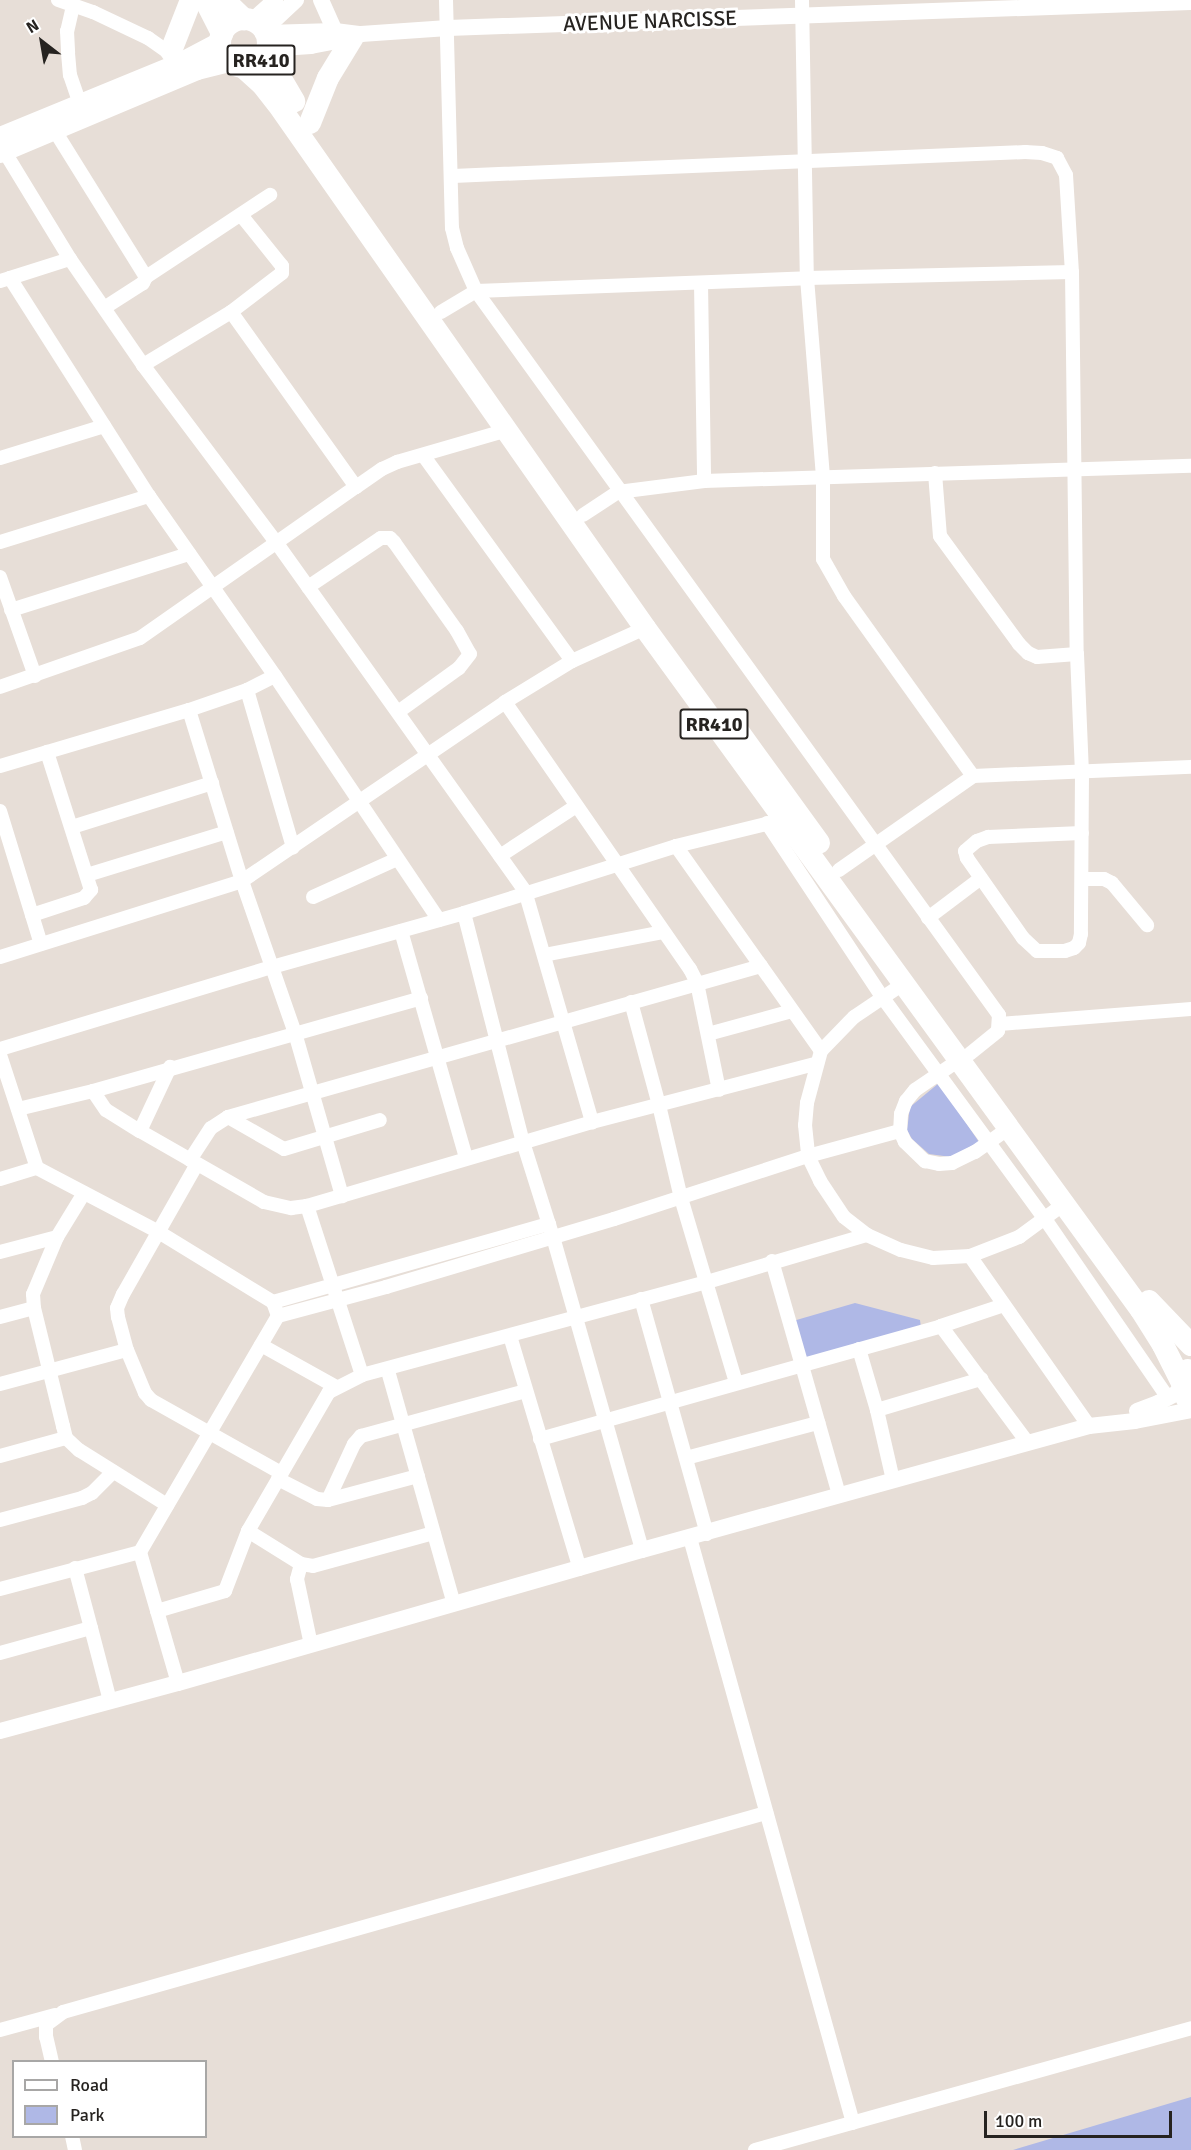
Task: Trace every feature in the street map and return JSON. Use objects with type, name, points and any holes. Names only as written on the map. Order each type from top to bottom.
[{"type":"highway","points":[[176,57],[191,0]]},
{"type":"highway","name":"RR410","points":[[205,0],[228,51],[262,84],[277,103],[645,628],[775,821],[903,984],[965,1057],[1150,1303],[1191,1345]]},
{"type":"highway","name":"RR410","points":[[224,0],[260,34],[283,86],[583,515],[839,870],[965,1057],[1009,1128],[1152,1327],[1184,1393]]},
{"type":"highway","name":"RR410","points":[[228,51],[227,26],[260,34]]},
{"type":"highway","name":"RR410","points":[[228,51],[256,63],[260,34]]},
{"type":"highway","points":[[310,123],[328,78],[350,34]]},
{"type":"main road","points":[[1,146],[55,130],[82,111],[176,57],[228,51]]},
{"type":"main road","points":[[1,146],[82,111],[197,70],[228,51]]},
{"type":"street","points":[[58,0],[93,12],[176,57]]},
{"type":"street","points":[[260,34],[275,0]]},
{"type":"street","points":[[260,34],[296,0]]},
{"type":"street","points":[[321,0],[350,34]]},
{"type":"street","points":[[446,0],[453,176],[452,228],[476,291],[618,492],[999,1015],[1000,1024],[992,1038],[915,1090],[906,1101],[901,1114],[900,1131],[905,1142],[925,1161],[939,1164],[964,1159],[1009,1128]]},
{"type":"street","name":"AVENUE NARCISSE","points":[[260,34],[311,46],[350,34],[803,8],[1187,1]]},
{"type":"street","points":[[73,6],[67,31],[68,53],[70,75],[82,111]]},
{"type":"street","points":[[803,8],[807,278],[823,477],[823,559],[827,571],[973,776]]},
{"type":"street","points":[[55,130],[146,278]]},
{"type":"street","points":[[1,146],[70,259],[143,365],[309,587],[525,891],[592,1122]]},
{"type":"street","points":[[453,176],[1025,152],[1050,155],[1056,158],[1066,174],[1072,272],[1077,654],[1082,773],[1082,833],[1082,879],[1079,943],[1065,951],[1037,951],[1023,938],[965,851],[977,841],[988,837],[1082,833]]},
{"type":"street","points":[[104,308],[270,195]]},
{"type":"street","points":[[143,365],[231,312],[282,273],[282,266],[241,215]]},
{"type":"street","points":[[70,259],[5,280],[149,496],[275,676],[439,920]]},
{"type":"street","points":[[441,312],[476,291],[807,278],[1072,272]]},
{"type":"street","points":[[701,283],[704,481]]},
{"type":"street","points":[[231,312],[356,486]]},
{"type":"street","points":[[0,458],[104,426]]},
{"type":"street","points":[[0,687],[140,638],[382,469],[507,430]]},
{"type":"street","points":[[423,455],[572,661]]},
{"type":"street","points":[[583,515],[618,492],[704,481],[1191,466]]},
{"type":"street","points":[[935,473],[940,536],[1019,644],[1028,653],[1037,657],[1077,654]]},
{"type":"street","points":[[0,542],[149,496]]},
{"type":"street","points":[[309,587],[381,538],[390,538],[394,542],[457,631],[470,654],[459,668],[398,712]]},
{"type":"street","points":[[11,610],[189,554]]},
{"type":"street","points":[[0,577],[35,676]]},
{"type":"street","points":[[0,957],[242,881],[505,702],[572,661],[645,628]]},
{"type":"street","points":[[0,766],[189,710],[247,690],[275,676]]},
{"type":"street","points":[[247,690],[293,847]]},
{"type":"street","points":[[505,702],[681,955],[697,983],[719,1090]]},
{"type":"street","points":[[189,710],[242,881],[295,1033],[342,1196]]},
{"type":"street","points":[[32,915],[89,895],[91,885],[47,752]]},
{"type":"street","points":[[839,870],[973,776],[1191,767]]},
{"type":"street","points":[[72,827],[212,783]]},
{"type":"street","points":[[500,856],[576,806]]},
{"type":"street","points":[[0,811],[41,944]]},
{"type":"street","points":[[0,1049],[272,967],[464,913],[525,891],[618,866],[676,846],[775,821],[884,998],[1045,1219],[1184,1393]]},
{"type":"street","points":[[87,875],[227,832]]},
{"type":"street","points":[[676,846],[820,1051]]},
{"type":"street","points":[[313,897],[397,859]]},
{"type":"street","points":[[928,918],[981,878]]},
{"type":"street","points":[[1082,879],[1104,879],[1112,883],[1147,925]]},
{"type":"street","points":[[464,913],[523,1142],[551,1231],[642,1550]]},
{"type":"street","points":[[401,931],[466,1158]]},
{"type":"street","points":[[544,956],[664,932]]},
{"type":"street","points":[[418,1476],[328,1500],[317,1499],[151,1400],[145,1393],[127,1350],[117,1308],[211,1128],[228,1117],[313,1094],[438,1055],[761,966]]},
{"type":"street","points":[[903,984],[854,1017],[820,1051],[815,1064],[805,1125],[808,1156],[837,1208],[867,1235],[901,1250],[933,1258],[970,1256],[1019,1238],[1064,1204]]},
{"type":"street","points":[[18,1109],[93,1091],[170,1067],[421,998]]},
{"type":"street","points":[[630,1002],[659,1105],[681,1198],[736,1383]]},
{"type":"street","points":[[1000,1024],[1191,1009]]},
{"type":"street","points":[[708,1034],[792,1011]]},
{"type":"street","points":[[0,1055],[38,1168],[158,1232],[273,1302],[278,1316]]},
{"type":"street","points":[[93,1091],[106,1110],[140,1131],[264,1202],[291,1208],[342,1196],[592,1122],[815,1064]]},
{"type":"street","points":[[140,1131],[170,1067]]},
{"type":"street","points":[[228,1117],[284,1149],[380,1120]]},
{"type":"street","points":[[273,1302],[681,1198],[808,1156],[900,1131]]},
{"type":"street","points":[[0,1179],[38,1168]]},
{"type":"street","points":[[84,1193],[57,1237],[33,1294],[34,1308],[66,1438],[113,1472],[167,1505]]},
{"type":"street","points":[[307,1206],[335,1300],[362,1376]]},
{"type":"street","points":[[178,1683],[140,1552],[278,1316],[551,1231]]},
{"type":"street","points":[[157,1611],[225,1591],[248,1531],[329,1392],[336,1387],[362,1376],[388,1371],[707,1282],[772,1261],[867,1235]]},
{"type":"street","points":[[0,1252],[57,1237]]},
{"type":"street","points":[[970,1256],[1089,1426]]},
{"type":"street","points":[[772,1261],[839,1495]]},
{"type":"street","points":[[641,1299],[707,1534]]},
{"type":"street","points":[[540,1439],[941,1326],[1004,1305]]},
{"type":"street","points":[[0,1317],[34,1308]]},
{"type":"street","points":[[941,1326],[1028,1443]]},
{"type":"street","points":[[510,1336],[580,1569]]},
{"type":"street","points":[[261,1345],[336,1387]]},
{"type":"street","points":[[860,1349],[893,1480]]},
{"type":"street","points":[[0,1384],[127,1350]]},
{"type":"street","points":[[388,1371],[454,1604]]},
{"type":"street","points":[[877,1410],[981,1379]]},
{"type":"street","points":[[328,1500],[354,1444],[361,1436],[526,1391]]},
{"type":"street","points":[[0,1731],[178,1683],[893,1480],[1089,1426],[1118,1422],[1184,1393]]},
{"type":"street","points":[[1118,1422],[1184,1393]]},
{"type":"street","points":[[686,1458],[818,1423]]},
{"type":"street","points":[[0,1456],[66,1438]]},
{"type":"street","points":[[0,1520],[82,1498],[92,1493],[113,1472]]},
{"type":"street","points":[[248,1531],[300,1564],[313,1566],[434,1533]]},
{"type":"street","points":[[690,1538],[853,2123]]},
{"type":"street","points":[[0,1589],[140,1552]]},
{"type":"street","points":[[300,1564],[297,1579],[311,1645]]},
{"type":"street","points":[[75,1568],[110,1701]]},
{"type":"street","points":[[0,1653],[91,1628]]},
{"type":"street","points":[[0,2030],[766,1813]]},
{"type":"street","points":[[52,2060],[46,2025],[57,2015]]},
{"type":"street","points":[[755,2150],[1191,2028]]},
{"type":"green space","points":[[939,1083],[979,1142],[951,1157],[929,1154],[912,1139],[907,1130],[910,1107]]},
{"type":"green space","points":[[855,1303],[920,1320],[921,1328],[805,1361],[793,1321]]},
{"type":"green space","points":[[1191,2097],[1191,2150],[1013,2150]]}]
